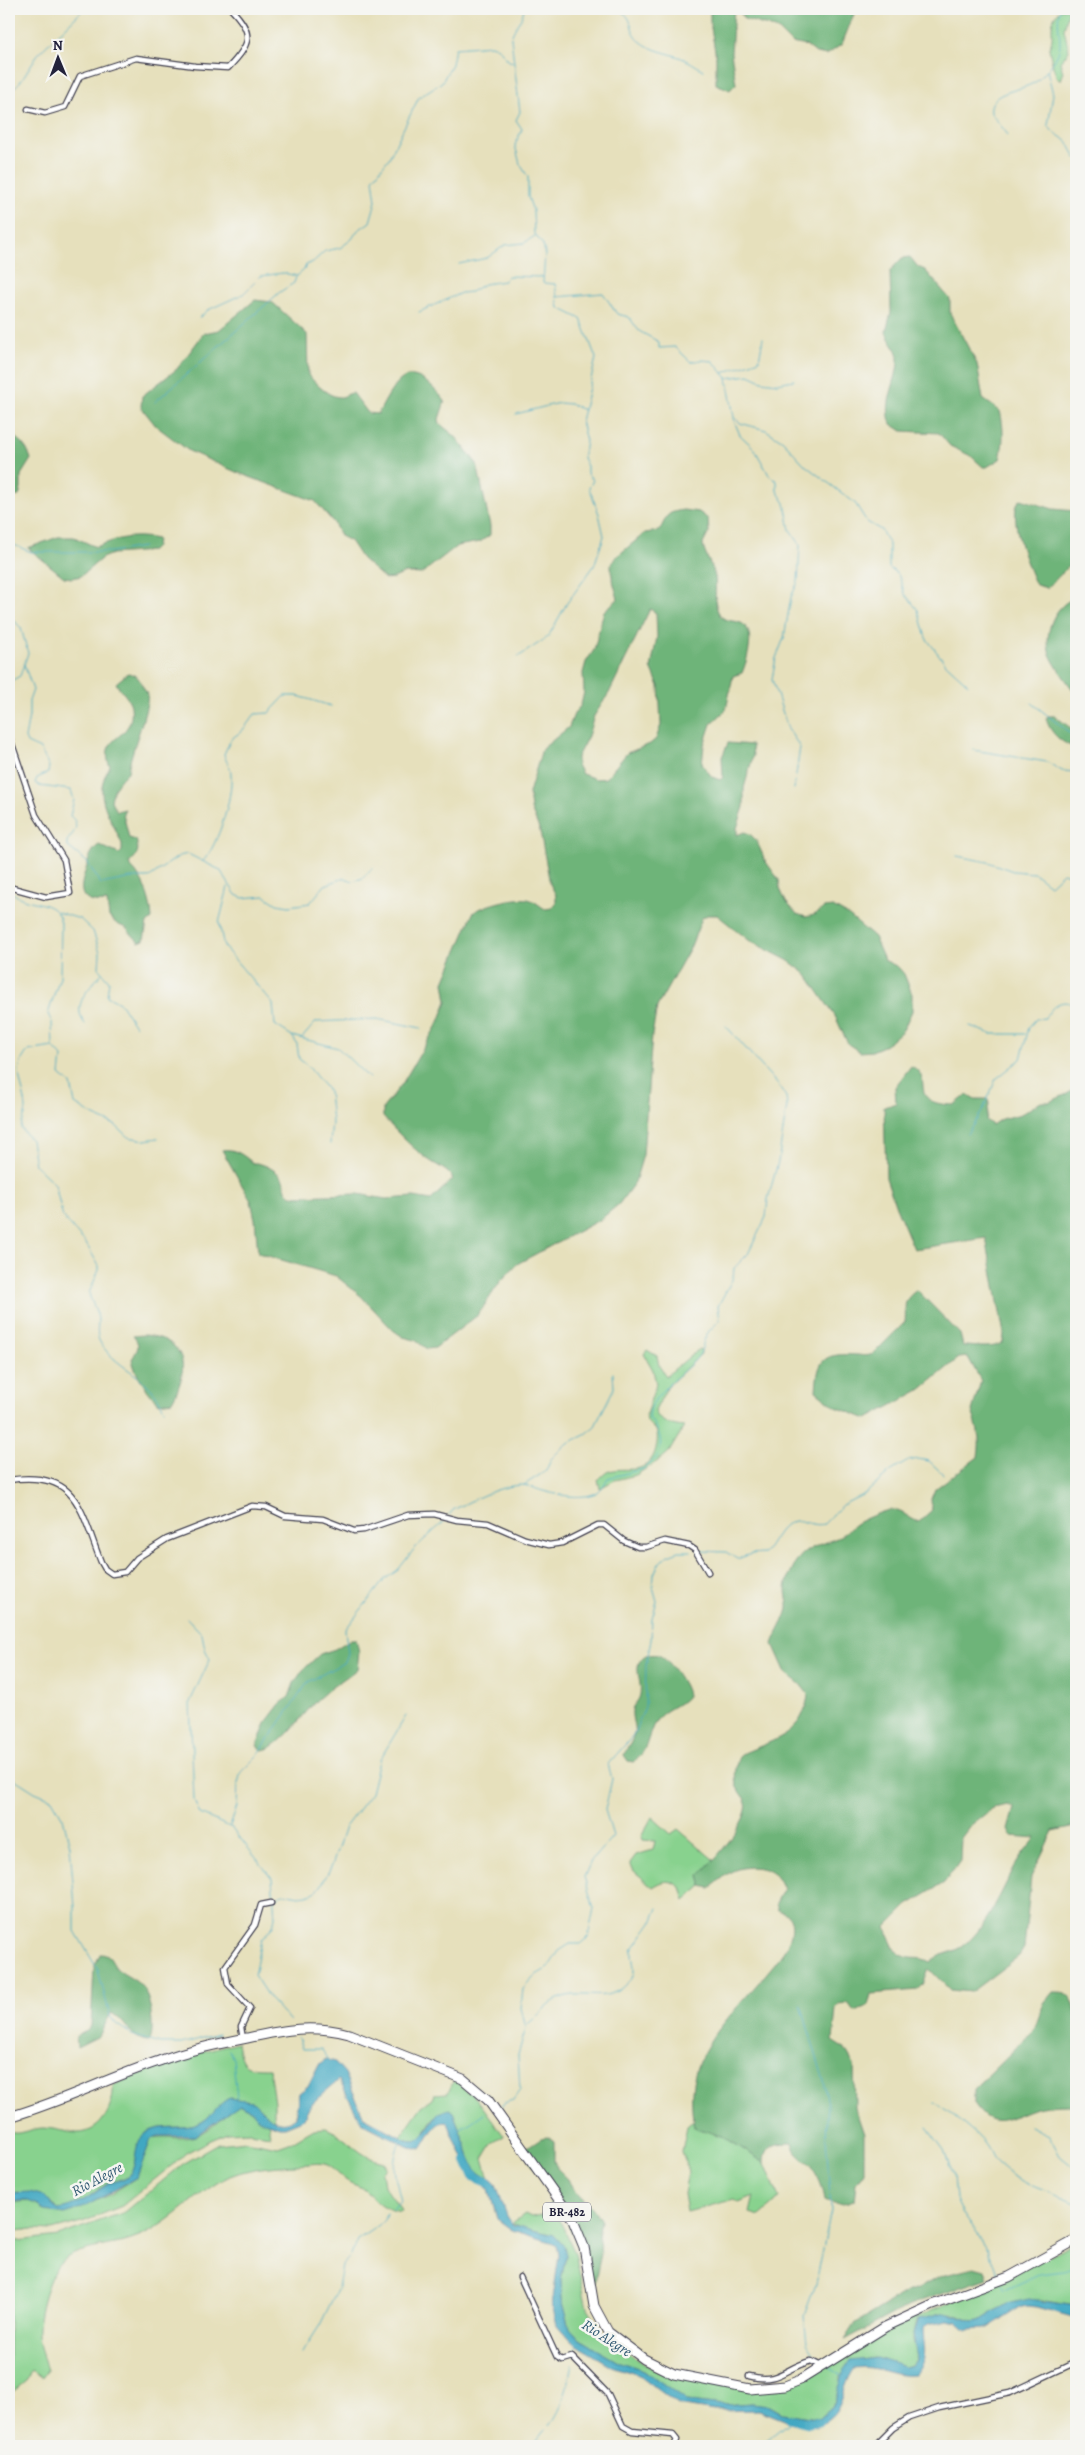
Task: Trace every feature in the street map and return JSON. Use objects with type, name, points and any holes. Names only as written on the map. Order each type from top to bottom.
[{"type":"highway","name":"BR-482","points":[[9,2117],[67,2098],[181,2053],[303,2027],[334,2030],[443,2070],[478,2089],[499,2113],[572,2218],[584,2247],[590,2292],[599,2320],[608,2332],[619,2342],[653,2364],[674,2374],[750,2389],[785,2386],[800,2380],[885,2327],[933,2305],[1010,2277],[1076,2240]]},
{"type":"street","points":[[28,109],[45,113],[65,107],[80,76],[136,58],[194,66],[228,68],[245,51],[249,34],[244,22],[232,9]]},
{"type":"street","points":[[9,735],[36,816],[64,860],[70,893],[46,897],[9,887]]},
{"type":"street","points":[[9,1480],[42,1477],[60,1485],[79,1504],[104,1569],[112,1574],[125,1572],[140,1556],[167,1539],[230,1516],[248,1507],[258,1506],[266,1507],[285,1516],[323,1519],[354,1530],[364,1530],[408,1515],[434,1514],[457,1520],[495,1524],[525,1539],[550,1545],[562,1543],[598,1525],[604,1525],[624,1540],[638,1547],[646,1547],[665,1541],[689,1546],[695,1550],[708,1572]]},
{"type":"street","points":[[243,2039],[240,2027],[250,2008],[228,1984],[225,1967],[255,1925],[261,1905],[271,1903]]},
{"type":"street","points":[[520,2277],[556,2357],[562,2360],[572,2358],[608,2394],[623,2426],[632,2431],[673,2435],[677,2440],[674,2446]]},
{"type":"street","points":[[749,2376],[764,2380],[772,2378],[789,2368],[811,2361],[822,2367]]},
{"type":"street","points":[[874,2446],[893,2428],[909,2418],[939,2408],[1010,2393],[1076,2362]]},
{"type":"green space","points":[[710,9],[734,9],[731,53],[736,84],[730,90],[716,84],[716,57],[710,22]]},
{"type":"green space","points":[[738,9],[856,9],[842,44],[827,55],[816,53],[807,46],[791,43],[779,31],[771,27],[744,19]]},
{"type":"green space","points":[[1061,9],[1069,9],[1064,29],[1069,51],[1060,62],[1063,72],[1060,80],[1055,73],[1049,48],[1052,38],[1052,24],[1056,14]]},
{"type":"green space","points":[[910,257],[918,267],[925,270],[950,299],[950,313],[977,364],[983,399],[1000,411],[1003,435],[1000,459],[987,467],[983,467],[971,456],[950,446],[939,433],[902,431],[891,424],[888,407],[898,366],[898,357],[886,332],[891,312],[890,271],[902,258]]},
{"type":"green space","points":[[255,300],[272,302],[307,334],[308,375],[327,393],[342,397],[353,393],[368,413],[378,414],[392,389],[399,381],[406,377],[414,376],[433,388],[445,401],[439,419],[440,424],[455,436],[477,464],[490,526],[490,535],[480,542],[457,546],[421,574],[405,573],[394,578],[385,579],[362,559],[350,541],[340,536],[334,523],[315,501],[236,472],[189,451],[156,426],[141,407],[142,396],[177,369],[204,333],[219,330]]},
{"type":"green space","points":[[9,433],[22,444],[31,459],[21,475],[19,496],[9,498]]},
{"type":"green space","points":[[1021,499],[1053,509],[1076,511],[1076,546],[1074,554],[1066,569],[1047,588],[1036,585],[1020,540],[1015,515],[1017,505]]},
{"type":"green space","points":[[683,510],[699,512],[708,519],[709,532],[703,544],[715,577],[715,601],[718,610],[724,619],[741,623],[746,627],[750,639],[742,673],[733,676],[726,710],[711,724],[704,745],[702,764],[712,777],[720,780],[723,777],[722,757],[728,743],[752,745],[753,756],[744,788],[744,807],[737,828],[737,835],[744,832],[750,834],[756,840],[766,862],[779,880],[780,889],[786,902],[797,914],[806,917],[814,915],[824,908],[833,907],[849,916],[874,937],[884,960],[898,967],[904,974],[912,994],[912,1011],[903,1030],[886,1045],[872,1051],[860,1052],[848,1044],[835,1016],[806,974],[789,961],[750,941],[717,915],[707,915],[702,918],[691,946],[657,1007],[652,1035],[643,1155],[635,1182],[619,1204],[601,1219],[517,1264],[500,1282],[478,1315],[435,1348],[427,1349],[415,1340],[403,1337],[393,1330],[361,1296],[336,1276],[258,1253],[255,1219],[251,1201],[222,1150],[235,1151],[253,1163],[273,1169],[280,1175],[286,1190],[292,1196],[358,1194],[386,1199],[414,1197],[431,1200],[453,1179],[448,1173],[409,1144],[383,1117],[383,1108],[402,1084],[439,1022],[447,1001],[444,982],[473,913],[492,904],[510,900],[531,900],[545,909],[552,908],[556,903],[556,895],[550,884],[540,831],[531,809],[529,793],[542,749],[569,727],[574,714],[581,705],[584,692],[583,673],[586,662],[594,650],[604,611],[618,599],[611,565],[615,558],[645,533],[659,531],[669,514]],"holes":[[[650,609],[656,613],[657,637],[651,668],[659,686],[661,725],[656,739],[650,744],[627,753],[606,778],[596,779],[582,774],[577,765],[577,757],[588,736],[594,716],[609,693]]]},
{"type":"green space","points":[[58,537],[74,537],[96,547],[126,538],[157,539],[156,547],[152,551],[112,554],[102,558],[81,576],[72,578],[64,577],[28,548]]},
{"type":"green space","points":[[1076,598],[1076,694],[1050,654],[1048,637],[1052,620],[1057,612],[1062,606]]},
{"type":"green space","points":[[128,673],[138,677],[147,693],[146,709],[128,772],[116,785],[111,801],[117,811],[125,809],[123,813],[129,838],[136,840],[138,846],[137,854],[130,862],[131,867],[143,884],[150,905],[152,919],[147,923],[144,940],[139,942],[126,928],[117,924],[109,917],[107,902],[86,899],[82,890],[83,877],[89,859],[96,847],[99,845],[119,854],[122,851],[122,844],[102,797],[102,787],[104,777],[110,767],[107,756],[108,748],[128,726],[131,718],[130,703],[116,683]]},
{"type":"green space","points":[[1048,716],[1055,716],[1076,732],[1076,748],[1061,741],[1054,733],[1046,719]]},
{"type":"green space","points":[[911,1066],[918,1071],[921,1077],[925,1095],[930,1100],[939,1104],[954,1105],[967,1095],[973,1099],[988,1099],[986,1120],[992,1125],[1001,1119],[1021,1114],[1041,1102],[1049,1102],[1067,1094],[1073,1090],[1076,1083],[1076,1826],[1053,1831],[1031,1877],[1024,1948],[1019,1956],[971,1992],[950,1990],[929,1969],[923,1985],[918,1990],[871,1994],[868,2006],[854,2011],[848,2003],[839,2004],[836,2008],[833,2041],[844,2048],[854,2065],[855,2108],[864,2134],[864,2172],[856,2183],[854,2200],[832,2203],[825,2200],[815,2173],[810,2165],[797,2153],[792,2143],[776,2144],[769,2148],[765,2163],[724,2137],[694,2127],[693,2082],[704,2052],[724,2022],[784,1951],[792,1930],[789,1916],[778,1910],[776,1903],[783,1890],[778,1878],[771,1872],[753,1867],[734,1870],[710,1888],[702,1886],[699,1876],[737,1830],[746,1810],[746,1802],[736,1786],[735,1774],[738,1758],[744,1753],[777,1739],[794,1727],[801,1718],[805,1707],[808,1694],[800,1684],[786,1673],[773,1644],[788,1609],[786,1586],[797,1561],[807,1551],[839,1537],[857,1523],[884,1511],[892,1510],[903,1513],[919,1522],[932,1510],[931,1499],[935,1489],[978,1457],[978,1434],[972,1411],[981,1381],[968,1357],[959,1358],[920,1390],[867,1419],[836,1407],[816,1391],[818,1371],[825,1360],[837,1355],[866,1356],[873,1354],[905,1322],[906,1301],[917,1290],[960,1334],[963,1346],[990,1347],[1003,1342],[1004,1334],[986,1238],[914,1249],[896,1207],[886,1178],[884,1107],[896,1103],[895,1087]],"holes":[[[1008,1805],[1014,1808],[1008,1830],[1011,1836],[1036,1838],[1017,1862],[994,1907],[975,1935],[963,1947],[938,1956],[930,1962],[923,1959],[906,1957],[898,1952],[886,1927],[908,1905],[944,1883],[960,1861],[961,1838],[971,1825],[993,1808]]]},
{"type":"green space","points":[[133,1336],[157,1337],[168,1342],[176,1348],[181,1357],[183,1366],[182,1377],[172,1401],[159,1403],[146,1389],[136,1371],[132,1359],[138,1345]]},
{"type":"green space","points":[[699,1349],[701,1354],[667,1387],[655,1411],[663,1421],[671,1425],[684,1427],[669,1452],[636,1475],[615,1480],[600,1488],[598,1480],[607,1472],[641,1467],[650,1460],[656,1450],[657,1432],[647,1422],[646,1414],[656,1384],[653,1370],[644,1354],[647,1350],[657,1356],[659,1366],[666,1376]]},
{"type":"green space","points":[[351,1639],[356,1639],[359,1652],[357,1669],[323,1694],[285,1737],[269,1748],[262,1750],[257,1746],[267,1721],[280,1704],[289,1697],[294,1683],[303,1670],[320,1654],[335,1649]]},
{"type":"green space","points":[[646,1655],[658,1655],[667,1661],[680,1679],[687,1696],[659,1717],[653,1726],[642,1754],[633,1762],[628,1761],[624,1755],[634,1735],[632,1711],[640,1692],[638,1669],[641,1659]]},
{"type":"green space","points":[[652,1817],[671,1834],[678,1829],[715,1861],[699,1876],[702,1886],[685,1901],[681,1887],[667,1881],[653,1887],[634,1871],[630,1863],[636,1855],[653,1850],[655,1841],[642,1840],[641,1837]]},
{"type":"green space","points":[[100,1954],[109,1957],[117,1969],[137,1982],[146,1992],[152,2023],[149,2041],[137,2037],[111,2013],[99,2036],[77,2047],[76,2036],[87,2031],[91,2026],[94,1968]]},
{"type":"green space","points":[[1053,1992],[1062,1992],[1068,1995],[1075,2008],[1078,2035],[1076,2105],[1042,2107],[1004,2120],[988,2119],[974,2104],[974,2089],[1034,2030],[1044,2003]]},
{"type":"green space","points":[[237,2042],[240,2057],[246,2064],[254,2067],[269,2068],[274,2103],[274,2119],[269,2119],[261,2108],[227,2099],[210,2116],[198,2124],[155,2129],[143,2136],[137,2148],[135,2163],[128,2175],[105,2185],[73,2206],[58,2209],[50,2202],[19,2192],[9,2193],[9,2132],[17,2133],[43,2128],[74,2133],[86,2132],[100,2123],[105,2117],[112,2101],[113,2085],[174,2059]]},
{"type":"green space","points":[[454,2080],[477,2099],[504,2136],[492,2143],[483,2158],[489,2179],[477,2173],[453,2112],[449,2109],[435,2117],[419,2139],[414,2141],[400,2137],[422,2106],[432,2099],[434,2094],[448,2093]]},
{"type":"green space","points":[[237,2105],[243,2105],[268,2122],[270,2135],[250,2132],[227,2133],[187,2153],[122,2206],[85,2221],[52,2230],[32,2229],[9,2232],[9,2205],[11,2203],[28,2201],[65,2214],[111,2194],[137,2177],[151,2139],[196,2136],[215,2124]]},
{"type":"green space","points":[[693,2121],[694,2127],[724,2137],[765,2163],[779,2198],[760,2216],[750,2213],[754,2196],[739,2202],[735,2199],[687,2212],[684,2194],[688,2172],[682,2151],[687,2126]]},
{"type":"green space","points":[[326,2128],[360,2152],[375,2160],[384,2162],[387,2168],[382,2173],[384,2186],[402,2211],[390,2210],[360,2187],[341,2177],[331,2167],[323,2164],[259,2168],[230,2176],[218,2182],[152,2231],[120,2243],[79,2252],[63,2260],[48,2284],[39,2316],[38,2334],[47,2370],[42,2377],[31,2369],[27,2380],[9,2395],[9,2242],[58,2236],[125,2212],[183,2164],[218,2144],[246,2141],[278,2147],[292,2142],[314,2129]]},
{"type":"green space","points":[[548,2137],[554,2142],[554,2161],[557,2168],[568,2179],[574,2191],[593,2208],[601,2221],[598,2236],[601,2254],[594,2286],[563,2212],[523,2150],[541,2138]]},
{"type":"green space","points":[[551,2202],[575,2253],[587,2308],[604,2336],[635,2358],[663,2373],[706,2382],[783,2387],[873,2334],[974,2293],[1076,2242],[1076,2251],[1072,2257],[1071,2268],[1076,2274],[1076,2306],[1039,2300],[1007,2304],[980,2321],[974,2322],[952,2313],[917,2319],[913,2339],[917,2356],[912,2365],[905,2367],[874,2358],[850,2362],[841,2377],[841,2384],[834,2404],[818,2418],[782,2413],[770,2406],[753,2403],[724,2405],[687,2401],[644,2370],[620,2362],[580,2339],[570,2328],[562,2299],[561,2281],[566,2255],[554,2235],[523,2228],[512,2223],[525,2214],[531,2217],[542,2215]]},
{"type":"green space","points":[[974,2267],[985,2270],[988,2278],[910,2305],[845,2340],[856,2323],[906,2292],[919,2288],[941,2275]]},
{"type":"water","points":[[326,2059],[335,2062],[345,2073],[364,2117],[406,2140],[414,2141],[421,2138],[438,2113],[449,2109],[453,2112],[473,2165],[479,2172],[496,2184],[507,2216],[513,2225],[554,2235],[564,2246],[566,2255],[561,2281],[562,2299],[570,2328],[580,2339],[620,2362],[644,2370],[687,2401],[724,2405],[753,2403],[768,2405],[782,2413],[818,2418],[834,2404],[845,2368],[850,2361],[877,2358],[905,2367],[912,2365],[917,2359],[913,2334],[918,2319],[946,2312],[974,2322],[980,2321],[1007,2304],[1029,2299],[1076,2306],[1076,2318],[1027,2306],[1021,2307],[986,2329],[967,2330],[958,2322],[948,2320],[928,2324],[923,2329],[924,2358],[914,2375],[899,2375],[863,2367],[855,2368],[839,2407],[827,2420],[816,2427],[802,2421],[792,2423],[759,2410],[714,2411],[678,2405],[641,2376],[612,2366],[571,2341],[557,2325],[552,2305],[559,2254],[557,2246],[551,2242],[512,2230],[497,2219],[489,2190],[465,2163],[448,2123],[443,2122],[439,2124],[432,2131],[421,2149],[409,2147],[362,2123],[339,2080],[311,2104],[300,2121],[285,2127],[279,2127],[259,2120],[251,2110],[240,2105],[195,2136],[158,2136],[151,2139],[137,2177],[81,2209],[65,2214],[45,2211],[39,2205],[28,2201],[18,2201],[9,2205],[9,2193],[30,2192],[41,2195],[58,2209],[78,2203],[131,2172],[138,2144],[143,2136],[155,2129],[191,2126],[203,2122],[221,2103],[230,2098],[253,2101],[272,2119],[283,2122],[289,2121],[295,2117],[299,2093],[308,2086],[319,2064]]},
{"type":"waterway","points":[[9,93],[20,82],[38,54],[84,9]]},
{"type":"waterway","points":[[518,657],[548,637],[567,603],[594,566],[604,536],[599,514],[589,488],[593,480],[587,473],[587,466],[583,458],[586,441],[581,421],[596,358],[581,319],[559,308],[555,284],[543,283],[545,254],[543,245],[534,233],[533,211],[528,197],[528,177],[520,164],[515,145],[522,129],[516,120],[520,112],[511,38],[524,9]]},
{"type":"waterway","points":[[615,9],[626,15],[636,37],[640,41],[654,49],[682,58],[703,70]]},
{"type":"waterway","points":[[1008,135],[991,113],[991,105],[1001,95],[1025,87],[1038,80],[1052,64],[1059,49],[1058,22],[1060,9]]},
{"type":"waterway","points":[[199,318],[208,310],[243,294],[261,276],[283,273],[297,276],[304,270],[306,265],[313,262],[325,251],[340,248],[352,239],[357,231],[370,222],[376,201],[373,179],[389,158],[419,97],[442,82],[452,64],[455,48],[491,45],[498,48],[509,61],[513,62]]},
{"type":"waterway","points":[[1047,70],[1053,94],[1048,125],[1053,132],[1067,141],[1076,158]]},
{"type":"waterway","points":[[459,264],[487,258],[505,245],[524,243],[535,236]]},
{"type":"waterway","points":[[419,312],[461,293],[471,292],[484,284],[504,281],[508,276],[543,277]]},
{"type":"waterway","points":[[155,402],[280,292],[294,283],[296,277]]},
{"type":"waterway","points":[[557,297],[603,293],[617,314],[629,317],[639,331],[659,342],[659,348],[675,347],[691,362],[700,360],[713,361],[727,378],[735,423],[740,435],[754,448],[769,475],[777,481],[777,491],[785,503],[790,530],[800,544],[798,582],[791,597],[784,638],[776,658],[772,679],[788,729],[800,747],[794,789]]},
{"type":"waterway","points":[[723,373],[759,360],[763,338]]},
{"type":"waterway","points":[[727,378],[749,375],[762,381],[777,383],[794,380]]},
{"type":"waterway","points":[[516,414],[559,403],[570,404],[584,410]]},
{"type":"waterway","points":[[736,419],[740,423],[766,430],[783,441],[806,466],[855,503],[867,522],[881,530],[889,545],[889,568],[898,574],[905,594],[918,610],[926,638],[946,664],[968,684]]},
{"type":"waterway","points":[[9,543],[31,552],[111,552],[143,547]]},
{"type":"waterway","points":[[9,615],[21,628],[28,653],[20,676],[9,682]]},
{"type":"waterway","points":[[24,664],[33,690],[29,701],[29,716],[25,738],[27,743],[40,749],[49,766],[48,773],[37,778],[35,783],[40,786],[71,790],[74,800],[70,816],[76,825],[74,832],[67,841],[67,846],[87,862],[101,884],[132,878],[148,878],[179,856],[188,854],[220,870],[236,895],[243,898],[265,896],[277,904],[289,906],[310,903],[325,885],[344,878],[353,881],[363,878],[372,868]]},
{"type":"waterway","points":[[203,861],[209,854],[220,831],[228,803],[231,778],[224,754],[231,739],[242,731],[255,714],[269,713],[285,696],[298,696],[331,706]]},
{"type":"waterway","points":[[1032,703],[1076,738]]},
{"type":"waterway","points":[[973,750],[1047,762],[1062,771],[1076,772]]},
{"type":"waterway","points":[[957,856],[988,862],[1013,871],[1034,873],[1050,885],[1063,873],[1076,877]]},
{"type":"waterway","points":[[228,887],[219,923],[224,947],[273,1004],[275,1025],[292,1036],[338,1048],[369,1078]]},
{"type":"waterway","points":[[10,890],[23,899],[46,905],[53,909],[61,923],[60,977],[48,1014],[52,1022],[53,1047],[62,1057],[60,1075],[71,1084],[75,1104],[94,1116],[115,1125],[128,1137],[145,1140],[158,1138]]},
{"type":"waterway","points":[[57,912],[80,919],[93,931],[100,952],[99,969],[109,981],[107,996],[121,1004],[135,1026]]},
{"type":"waterway","points":[[85,1024],[80,1010],[83,997],[101,974]]},
{"type":"waterway","points":[[967,1134],[983,1110],[996,1079],[1021,1059],[1029,1027],[1036,1019],[1045,1018],[1056,1005],[1064,1002],[1072,1004],[1076,1002]]},
{"type":"waterway","points":[[303,1037],[316,1022],[377,1019],[421,1028]]},
{"type":"waterway","points":[[449,1515],[453,1510],[477,1498],[512,1486],[524,1485],[549,1493],[587,1496],[600,1490],[608,1478],[643,1469],[658,1456],[661,1445],[660,1436],[649,1418],[650,1409],[660,1393],[697,1358],[708,1332],[720,1320],[718,1306],[733,1278],[734,1268],[748,1254],[766,1217],[768,1199],[778,1162],[787,1106],[786,1097],[779,1086],[726,1026]]},
{"type":"waterway","points":[[970,1026],[991,1034],[1025,1034]]},
{"type":"waterway","points":[[292,1036],[297,1044],[299,1059],[307,1065],[329,1092],[332,1122],[330,1144]]},
{"type":"waterway","points":[[53,1047],[28,1051],[20,1066],[19,1073],[26,1109],[21,1129],[31,1140],[35,1165],[55,1184],[63,1218],[85,1242],[99,1266],[89,1293],[98,1317],[97,1332],[101,1344],[117,1361],[150,1388],[164,1409]]},
{"type":"waterway","points":[[524,1485],[546,1471],[551,1459],[566,1444],[585,1435],[595,1426],[614,1388],[613,1373]]},
{"type":"waterway","points":[[699,1551],[726,1552],[737,1559],[751,1554],[764,1553],[788,1523],[801,1521],[824,1524],[842,1505],[866,1493],[890,1472],[908,1461],[918,1459],[929,1461],[943,1474]]},
{"type":"waterway","points":[[230,1826],[237,1806],[238,1783],[241,1772],[257,1756],[308,1682],[345,1662],[348,1653],[345,1630],[385,1579],[398,1570],[415,1548],[446,1520]]},
{"type":"waterway","points":[[500,2109],[504,2103],[513,2100],[520,2090],[518,2055],[526,2028],[521,2008],[523,1989],[536,1975],[548,1968],[559,1951],[570,1944],[581,1944],[588,1938],[594,1908],[584,1877],[591,1861],[613,1836],[605,1810],[612,1779],[608,1764],[633,1736],[645,1707],[646,1665],[651,1640],[652,1618],[657,1601],[653,1587],[654,1574],[660,1562],[668,1555],[679,1551],[691,1551]]},
{"type":"waterway","points":[[187,1618],[202,1634],[205,1649],[210,1659],[190,1702],[194,1800],[200,1814],[232,1828],[272,1878],[275,1917],[273,1926],[261,1940],[254,1975],[269,1998],[290,2021]]},
{"type":"waterway","points":[[276,1899],[283,1893],[299,1896],[307,1895],[315,1892],[321,1886],[333,1863],[345,1827],[371,1793],[379,1761],[406,1716]]},
{"type":"waterway","points":[[9,1772],[13,1778],[35,1792],[52,1799],[63,1818],[70,1846],[75,1931],[98,1970],[110,2016],[115,2023],[132,2035],[160,2044],[181,2044],[218,2034]]},
{"type":"waterway","points":[[526,2025],[557,1999],[571,1995],[611,1994],[625,1985],[632,1978],[634,1972],[632,1950],[652,1922],[658,1908]]},
{"type":"waterway","points":[[801,2005],[824,2081],[828,2105],[826,2137],[831,2210],[816,2283],[804,2316],[807,2343],[818,2360]]},
{"type":"waterway","points":[[298,2037],[302,2049],[321,2049],[330,2061]]},
{"type":"waterway","points":[[229,2050],[233,2059],[237,2098]]},
{"type":"waterway","points":[[934,2102],[976,2134],[987,2146],[995,2162],[1006,2171],[1035,2187],[1076,2203]]},
{"type":"waterway","points":[[457,2129],[484,2113]]},
{"type":"waterway","points":[[1030,2126],[1049,2135],[1060,2156],[1076,2169]]},
{"type":"waterway","points":[[927,2127],[944,2150],[954,2176],[956,2200],[963,2214],[988,2249],[998,2276]]},
{"type":"waterway","points":[[392,2209],[401,2201],[394,2164],[400,2142]]},
{"type":"waterway","name":"Rio Alegre","points":[[466,2160],[473,2176],[487,2182]]},
{"type":"waterway","points":[[302,2353],[320,2325],[338,2288],[342,2265],[350,2257],[357,2240],[379,2225],[384,2220],[386,2214]]},
{"type":"waterway","points":[[1002,2285],[1005,2290],[1040,2274],[1072,2268]]},
{"type":"waterway","points":[[574,2355],[577,2343]]},
{"type":"waterway","points":[[550,2425],[562,2404],[572,2365]]},
{"type":"waterway","points":[[829,2368],[842,2376]]},
{"type":"waterway","name":"Rio Alegre","points":[[789,2418],[808,2423],[818,2422]]},
{"type":"waterway","points":[[759,2446],[789,2422]]},
{"type":"waterway","points":[[532,2446],[545,2430]]}]
